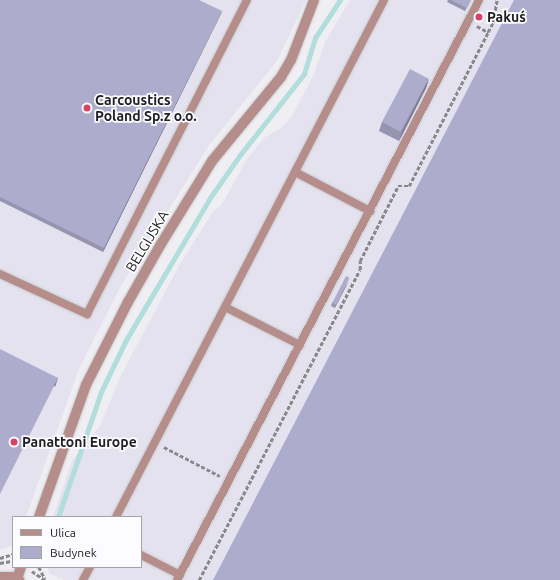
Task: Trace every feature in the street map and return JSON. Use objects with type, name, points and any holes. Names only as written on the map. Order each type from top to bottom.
[{"type":"street","name":"BELGIJSKA","points":[[39,516],[86,385],[128,302],[161,244],[212,161],[281,77],[291,60],[314,0]]},
{"type":"street","points":[[0,577],[11,577],[18,580],[21,568]]},
{"type":"lane","points":[[0,274],[87,314],[247,0]]},
{"type":"lane","points":[[117,516],[384,0]]},
{"type":"lane","points":[[142,556],[179,578],[479,0]]},
{"type":"lane","points":[[295,172],[370,212]]},
{"type":"lane","points":[[225,307],[300,344]]},
{"type":"lane","points":[[83,580],[89,568]]},
{"type":"path","points":[[199,580],[360,270],[360,261],[398,186],[409,186],[493,22],[497,0]]},
{"type":"path","points":[[155,442],[229,481]]},
{"type":"path","points":[[0,558],[12,554]]},
{"type":"path","points":[[0,563],[12,560]]},
{"type":"path","points":[[27,568],[45,580]]},
{"type":"path","points":[[40,568],[45,580]]},
{"type":"shaded area","points":[[0,0],[306,0],[277,61],[210,144],[121,286],[79,369],[26,516],[12,516],[12,545],[0,550]]},
{"type":"shaded area","points":[[350,0],[560,0],[560,580],[64,580],[49,573],[48,568],[142,568],[142,516],[53,516],[72,461],[100,426],[119,379],[180,264],[212,213],[222,204],[247,159],[265,137],[280,129],[292,116],[314,74],[325,42]]},
{"type":"building","name":"Carcoustics Poland Sp.z o.o.","points":[[0,0],[199,0],[222,11],[104,248],[0,197]]},
{"type":"building","points":[[451,0],[471,0],[467,8]]},
{"type":"building","points":[[514,0],[560,0],[560,580],[213,580]]},
{"type":"building","points":[[410,69],[429,79],[400,132],[382,122]]},
{"type":"building","points":[[346,276],[350,278],[336,305],[332,303]]},
{"type":"building","name":"Panattoni Europe","points":[[0,349],[58,378],[0,494]]},
{"type":"waterway","points":[[58,516],[101,392],[126,340],[210,198],[240,155],[304,74],[315,38],[340,0]]},
{"type":"place","name":"Pakuś","points":[[479,17]]},
{"type":"place","name":"Carcoustics Poland Sp.z o.o.","points":[[87,108]]},
{"type":"place","name":"Panattoni Europe","points":[[14,442]]}]
